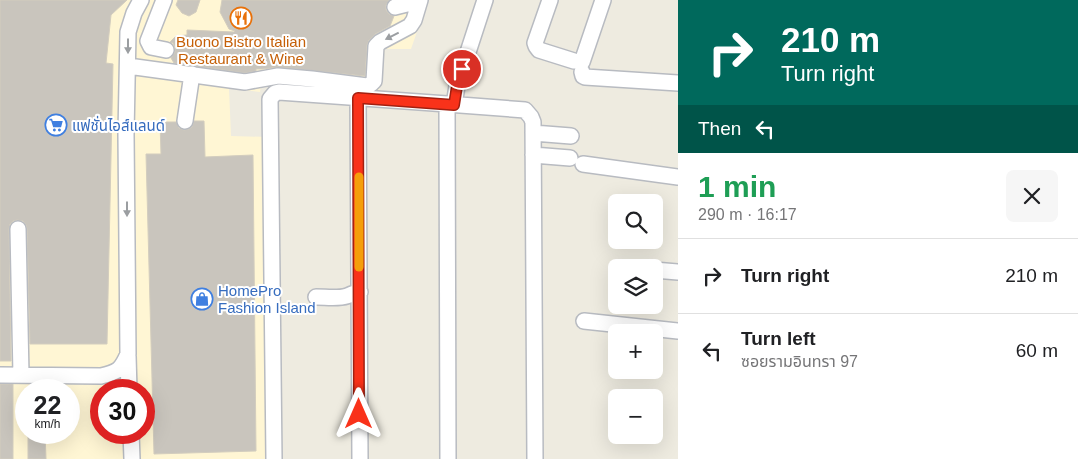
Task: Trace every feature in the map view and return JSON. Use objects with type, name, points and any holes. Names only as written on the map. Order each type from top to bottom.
[{"type":"street","points":[[129,379],[126,124],[128,32],[134,13],[141,0]]},
{"type":"street","points":[[164,0],[148,41],[151,47],[166,50]]},
{"type":"street","points":[[128,66],[245,82],[278,76],[312,76],[370,86],[374,81],[375,50],[377,45],[410,26],[414,20],[420,0]]},
{"type":"street","points":[[395,7],[420,0]]},
{"type":"street","points":[[448,459],[451,105],[486,0]]},
{"type":"street","points":[[550,0],[536,46],[539,50],[579,65]]},
{"type":"street","points":[[603,0],[579,65],[583,76],[678,84]]},
{"type":"street","points":[[185,121],[192,74]]},
{"type":"street","points":[[274,459],[270,99],[275,93],[279,92],[525,110],[531,117],[533,122],[535,459]]},
{"type":"street","points":[[358,98],[360,459]]},
{"type":"street","points":[[533,133],[571,136]]},
{"type":"street","points":[[533,155],[678,177]]},
{"type":"street","points":[[18,228],[20,375]]},
{"type":"street","points":[[663,271],[678,272]]},
{"type":"street","points":[[316,297],[341,297],[360,292]]},
{"type":"street","points":[[584,321],[678,331]]},
{"type":"street","points":[[0,375],[101,376],[116,372],[123,365],[128,354]]},
{"type":"street","points":[[131,444],[132,459]]},
{"type":"shaded area","points":[[0,0],[428,0],[411,49],[385,49],[379,92],[261,85],[260,92],[229,88],[231,136],[268,137],[271,459],[0,459]]},
{"type":"building","name":"แฟชั่นไอส์แลนด์","points":[[0,0],[127,0],[111,15],[106,63],[113,64],[107,344],[30,344],[27,229],[23,221],[17,220],[10,224],[9,229],[11,361],[0,361]]},
{"type":"building","points":[[178,0],[200,0],[196,12],[189,16],[182,13],[176,5]]},
{"type":"building","points":[[222,0],[389,0],[386,10],[394,16],[390,26],[375,34],[369,40],[365,76],[279,67],[256,69],[256,71],[245,73],[174,63],[171,58],[175,52],[175,47],[170,42],[176,36],[187,35],[187,30],[235,31],[229,29],[220,12]]},
{"type":"building","name":"HomePro Fashion Island","points":[[194,121],[204,121],[205,157],[253,155],[256,451],[154,454],[155,379],[152,379],[146,154],[161,154],[160,122],[176,122],[179,128],[184,130],[192,127]]},
{"type":"building","points":[[0,384],[13,384],[13,459],[0,459]]},
{"type":"building","points":[[28,444],[45,444],[46,459],[28,459]]},
{"type":"slow traffic","points":[[359,177],[359,267]]},
{"type":"place","name":"Buono Bistro Italian Restaurant & Wine","points":[[241,18]]},
{"type":"place","name":"แฟชั่นไอส์แลนด์","points":[[56,125]]},
{"type":"place","name":"HomePro Fashion Island","points":[[202,299]]},
{"type":"route","points":[[359,414],[358,98],[454,105],[462,69]]}]
